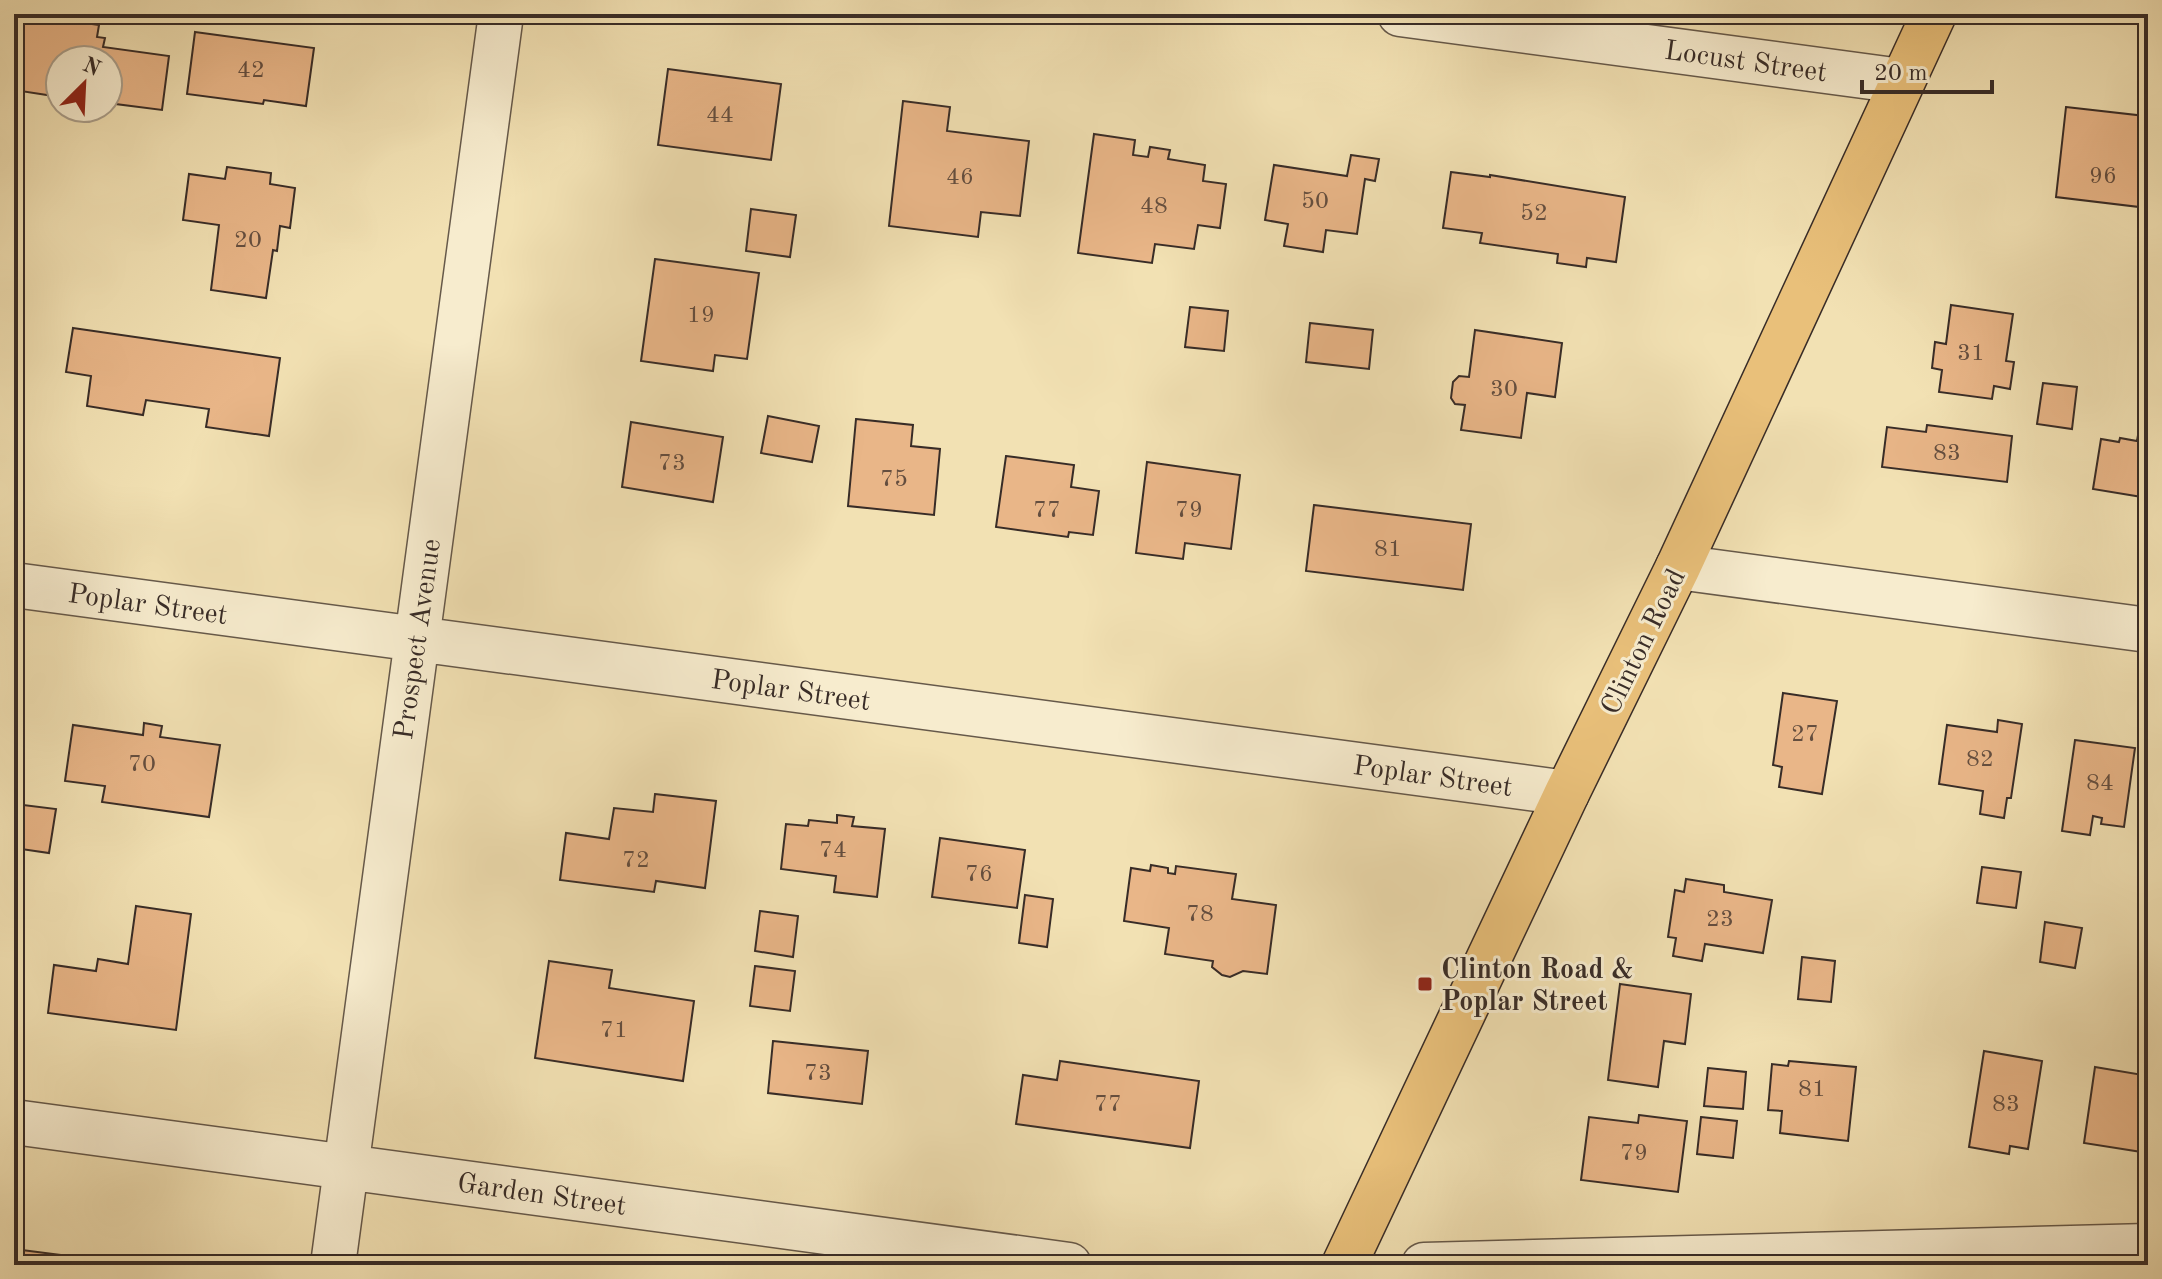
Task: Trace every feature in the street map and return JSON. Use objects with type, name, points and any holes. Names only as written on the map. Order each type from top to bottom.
[{"type":"main road","name":"Clinton Road","points":[[1344,1265],[1567,793],[1678,567],[1934,14]]},
{"type":"street","name":"Prospect Avenue","points":[[333,1265],[501,14]]},
{"type":"street","name":"Locust Street","points":[[1400,14],[1901,81]]},
{"type":"street","points":[[1678,567],[2148,630]]},
{"type":"street","name":"Poplar Street","points":[[14,585],[1567,793]]},
{"type":"street","name":"Garden Street","points":[[14,1122],[1069,1265]]},
{"type":"street","points":[[1424,1265],[2148,1246]]},
{"type":"building","points":[[14,14],[77,17],[77,22],[99,25],[97,37],[105,38],[104,44],[44,44],[44,95],[14,90]]},
{"type":"building","points":[[195,32],[314,48],[306,106],[187,94]]},
{"type":"building","points":[[124,50],[169,56],[162,110],[124,105]]},
{"type":"building","points":[[668,69],[781,84],[771,160],[658,145]]},
{"type":"building","points":[[903,101],[950,107],[947,131],[1029,141],[1020,216],[981,212],[978,237],[889,226]]},
{"type":"building","points":[[2066,107],[2145,116],[2141,151],[2148,152],[2148,208],[2056,197]]},
{"type":"building","points":[[1094,134],[1135,140],[1133,155],[1148,157],[1150,147],[1170,150],[1168,159],[1205,165],[1203,181],[1226,184],[1220,228],[1198,225],[1194,249],[1155,244],[1152,263],[1078,253]]},
{"type":"building","points":[[1351,155],[1379,159],[1375,181],[1365,179],[1357,234],[1326,230],[1323,252],[1284,246],[1288,224],[1265,220],[1274,165],[1347,176]]},
{"type":"building","points":[[227,167],[271,173],[270,184],[295,188],[290,228],[280,226],[277,251],[273,250],[266,298],[211,290],[219,225],[183,220],[189,174],[225,179]]},
{"type":"building","points":[[1451,172],[1490,175],[1625,197],[1616,262],[1587,258],[1586,267],[1557,263],[1558,254],[1480,243],[1482,233],[1443,228]]},
{"type":"building","points":[[751,209],[796,215],[790,257],[746,251]]},
{"type":"building","points":[[655,259],[759,273],[747,359],[715,355],[713,371],[641,361]]},
{"type":"building","points":[[1951,305],[2013,314],[2006,361],[2014,362],[2010,389],[1994,386],[1992,399],[1939,392],[1942,370],[1932,368],[1935,342],[1946,344]]},
{"type":"building","points":[[1190,307],[1228,311],[1224,351],[1185,347]]},
{"type":"building","points":[[1310,323],[1373,330],[1369,369],[1306,362]]},
{"type":"building","points":[[73,328],[280,358],[269,436],[206,427],[209,409],[146,400],[143,415],[87,406],[91,376],[66,372]]},
{"type":"building","points":[[1475,330],[1562,343],[1555,397],[1527,393],[1521,438],[1461,430],[1465,405],[1455,404],[1451,398],[1453,382],[1459,376],[1469,377]]},
{"type":"building","points":[[2043,383],[2077,387],[2072,429],[2037,424]]},
{"type":"building","points":[[768,416],[819,426],[812,462],[761,453]]},
{"type":"building","points":[[2141,418],[2148,419],[2148,498],[2093,489],[2101,439],[2137,441]]},
{"type":"building","points":[[856,419],[913,425],[911,446],[940,449],[934,515],[848,506]]},
{"type":"building","points":[[631,422],[723,437],[713,502],[622,487]]},
{"type":"building","points":[[1927,425],[2012,436],[2007,482],[1882,467],[1887,427],[1926,432]]},
{"type":"building","points":[[1006,456],[1074,465],[1071,487],[1099,491],[1093,535],[1069,532],[1068,537],[996,527]]},
{"type":"building","points":[[1147,462],[1240,475],[1231,549],[1185,543],[1183,559],[1136,553]]},
{"type":"building","points":[[1314,505],[1471,524],[1463,590],[1306,571]]},
{"type":"building","points":[[1783,693],[1837,701],[1822,794],[1779,787],[1782,767],[1773,765]]},
{"type":"building","points":[[1998,720],[2022,724],[2011,798],[2007,798],[2004,818],[1980,814],[1983,791],[1939,784],[1947,725],[1997,732]]},
{"type":"building","points":[[144,723],[162,726],[160,737],[220,745],[209,817],[102,802],[105,786],[65,781],[73,725],[143,735]]},
{"type":"building","points":[[2075,740],[2135,748],[2124,827],[2101,824],[2102,818],[2093,816],[2090,835],[2062,831]]},
{"type":"building","points":[[655,794],[716,801],[705,888],[656,881],[654,892],[560,880],[566,833],[609,839],[614,808],[653,812]]},
{"type":"building","points":[[15,804],[56,809],[49,853],[14,848]]},
{"type":"building","points":[[837,815],[854,817],[852,826],[885,829],[877,897],[834,892],[836,876],[781,869],[786,824],[808,826],[809,820],[837,823]]},
{"type":"building","points":[[940,838],[1025,850],[1017,908],[932,897]]},
{"type":"building","points":[[1151,865],[1168,868],[1168,873],[1175,874],[1176,866],[1236,874],[1232,899],[1276,905],[1267,974],[1243,971],[1230,977],[1212,967],[1213,961],[1165,954],[1169,928],[1124,921],[1131,868],[1150,871]]},
{"type":"building","points":[[1982,867],[2021,872],[2016,908],[1977,903]]},
{"type":"building","points":[[1686,879],[1724,885],[1724,892],[1772,900],[1763,953],[1705,944],[1702,961],[1673,956],[1676,938],[1668,937],[1675,890],[1684,892]]},
{"type":"building","points":[[1025,895],[1053,899],[1047,947],[1019,943]]},
{"type":"building","points":[[136,906],[191,914],[176,1030],[48,1013],[54,965],[96,971],[98,959],[128,964]]},
{"type":"building","points":[[760,911],[798,916],[793,957],[755,951]]},
{"type":"building","points":[[2045,922],[2082,928],[2075,968],[2040,962]]},
{"type":"building","points":[[1802,957],[1835,961],[1831,1002],[1798,999]]},
{"type":"building","points":[[549,961],[612,970],[609,988],[694,1001],[683,1081],[535,1058]]},
{"type":"building","points":[[755,966],[795,971],[790,1011],[750,1006]]},
{"type":"building","points":[[1620,984],[1691,994],[1685,1044],[1664,1041],[1658,1087],[1608,1080]]},
{"type":"building","points":[[773,1041],[868,1051],[862,1104],[768,1093]]},
{"type":"building","points":[[1984,1051],[2042,1061],[2028,1149],[2010,1146],[2009,1154],[1969,1147]]},
{"type":"building","points":[[1060,1061],[1199,1081],[1190,1148],[1016,1124],[1023,1075],[1057,1080]]},
{"type":"building","points":[[1789,1061],[1856,1067],[1848,1141],[1780,1133],[1782,1111],[1768,1110],[1772,1064],[1788,1066]]},
{"type":"building","points":[[2095,1067],[2143,1075],[2140,1094],[2148,1095],[2148,1153],[2084,1143]]},
{"type":"building","points":[[1708,1068],[1746,1072],[1743,1109],[1704,1106]]},
{"type":"building","points":[[1639,1115],[1687,1121],[1678,1192],[1581,1180],[1589,1117],[1638,1123]]},
{"type":"building","points":[[1701,1117],[1737,1121],[1733,1158],[1697,1154]]},
{"type":"building","points":[[14,1249],[139,1265],[14,1265]]},
{"type":"place","name":"Clinton Road & Poplar Street","points":[[1425,984]]}]
